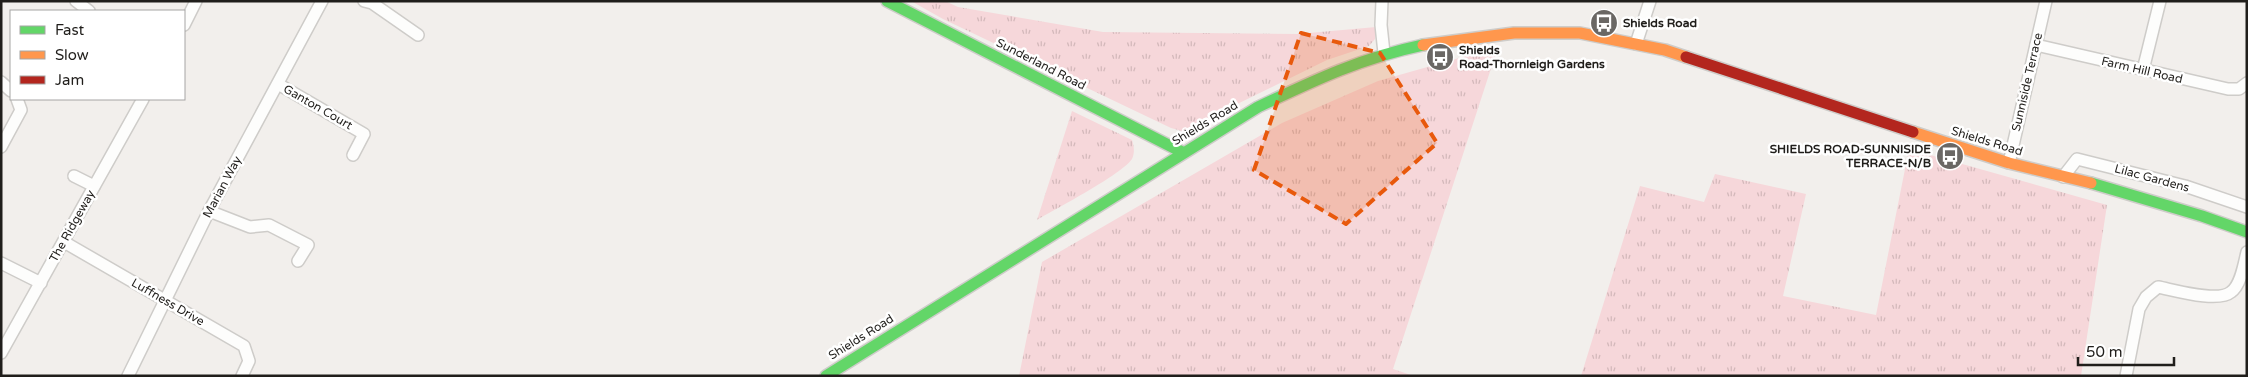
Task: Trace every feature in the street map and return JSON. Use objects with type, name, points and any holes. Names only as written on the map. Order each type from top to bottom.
[{"type":"main road","name":"Sunderland Road","points":[[887,1],[1182,152]]},
{"type":"main road","name":"Shields Road","points":[[826,376],[1182,152],[1258,107],[1334,71],[1384,53],[1435,42],[1514,33],[1580,33],[1665,50],[2009,163],[2202,216],[2247,232]]},
{"type":"street","points":[[76,1],[87,10]]},
{"type":"street","points":[[185,23],[196,1]]},
{"type":"street","name":"Marian Way","points":[[128,376],[164,299],[209,211],[322,1]]},
{"type":"street","points":[[364,1],[372,3],[418,35]]},
{"type":"street","points":[[1382,1],[1381,25],[1384,53]]},
{"type":"street","points":[[1636,44],[1650,1]]},
{"type":"street","name":"Sunniside Terrace","points":[[2009,163],[2046,1]]},
{"type":"street","points":[[2143,70],[2160,1]]},
{"type":"street","name":"Farm Hill Road","points":[[2036,45],[2228,89],[2239,89],[2247,83]]},
{"type":"street","name":"Ganton Court","points":[[278,84],[364,134],[353,155]]},
{"type":"street","points":[[1,147],[20,110],[17,100]]},
{"type":"street","name":"The Ridgeway","points":[[1,353],[142,100]]},
{"type":"street","name":"Lilac Gardens","points":[[2063,177],[2077,159],[2185,186],[2247,207]]},
{"type":"street","points":[[74,176],[94,186]]},
{"type":"street","points":[[209,211],[250,227],[269,225],[297,238],[308,245],[298,261]]},
{"type":"street","name":"Luffness Drive","points":[[64,242],[244,346],[249,361],[242,376]]},
{"type":"street","points":[[2126,376],[2139,309],[2146,297],[2158,287],[2218,298],[2231,292],[2238,282],[2247,252]]},
{"type":"street","points":[[1,263],[41,283]]},
{"type":"highlighted area","points":[[1301,33],[1380,53],[1437,143],[1346,224],[1254,170]]},
{"type":"green space","points":[[911,1],[945,1],[958,7],[1103,32],[1298,34],[1376,27],[1375,39],[1369,46],[1327,60],[1182,131],[1171,128],[943,19]]},
{"type":"green space","points":[[1498,47],[1393,369],[1414,376],[1019,376],[1042,262],[1282,123],[1378,81]]},
{"type":"green space","points":[[1072,111],[1132,140],[1133,157],[1126,166],[1115,174],[1037,220]]},
{"type":"green space","points":[[1909,149],[2107,205],[2081,376],[1581,376],[1640,186],[1704,202],[1715,174],[1806,194],[1783,296],[1876,315]]},
{"type":"traffic: fast","points":[[887,1],[1182,152]]},
{"type":"traffic: fast","points":[[826,376],[1258,107],[1359,63],[1423,45]]},
{"type":"traffic: fast","points":[[2091,183],[2202,216],[2247,232]]},
{"type":"traffic: slow","points":[[1423,45],[1514,33],[1580,33],[1665,50],[1686,57]]},
{"type":"traffic: slow","points":[[1913,132],[2009,163],[2091,183]]},
{"type":"traffic: jam","points":[[1686,57],[1913,132]]},
{"type":"place","name":"Shields Road","points":[[1604,23]]},
{"type":"place","name":"Shields Road-Thornleigh Gardens","points":[[1440,57]]},
{"type":"place","name":"SHIELDS ROAD-SUNNISIDE TERRACE-N/B","points":[[1950,156]]}]
